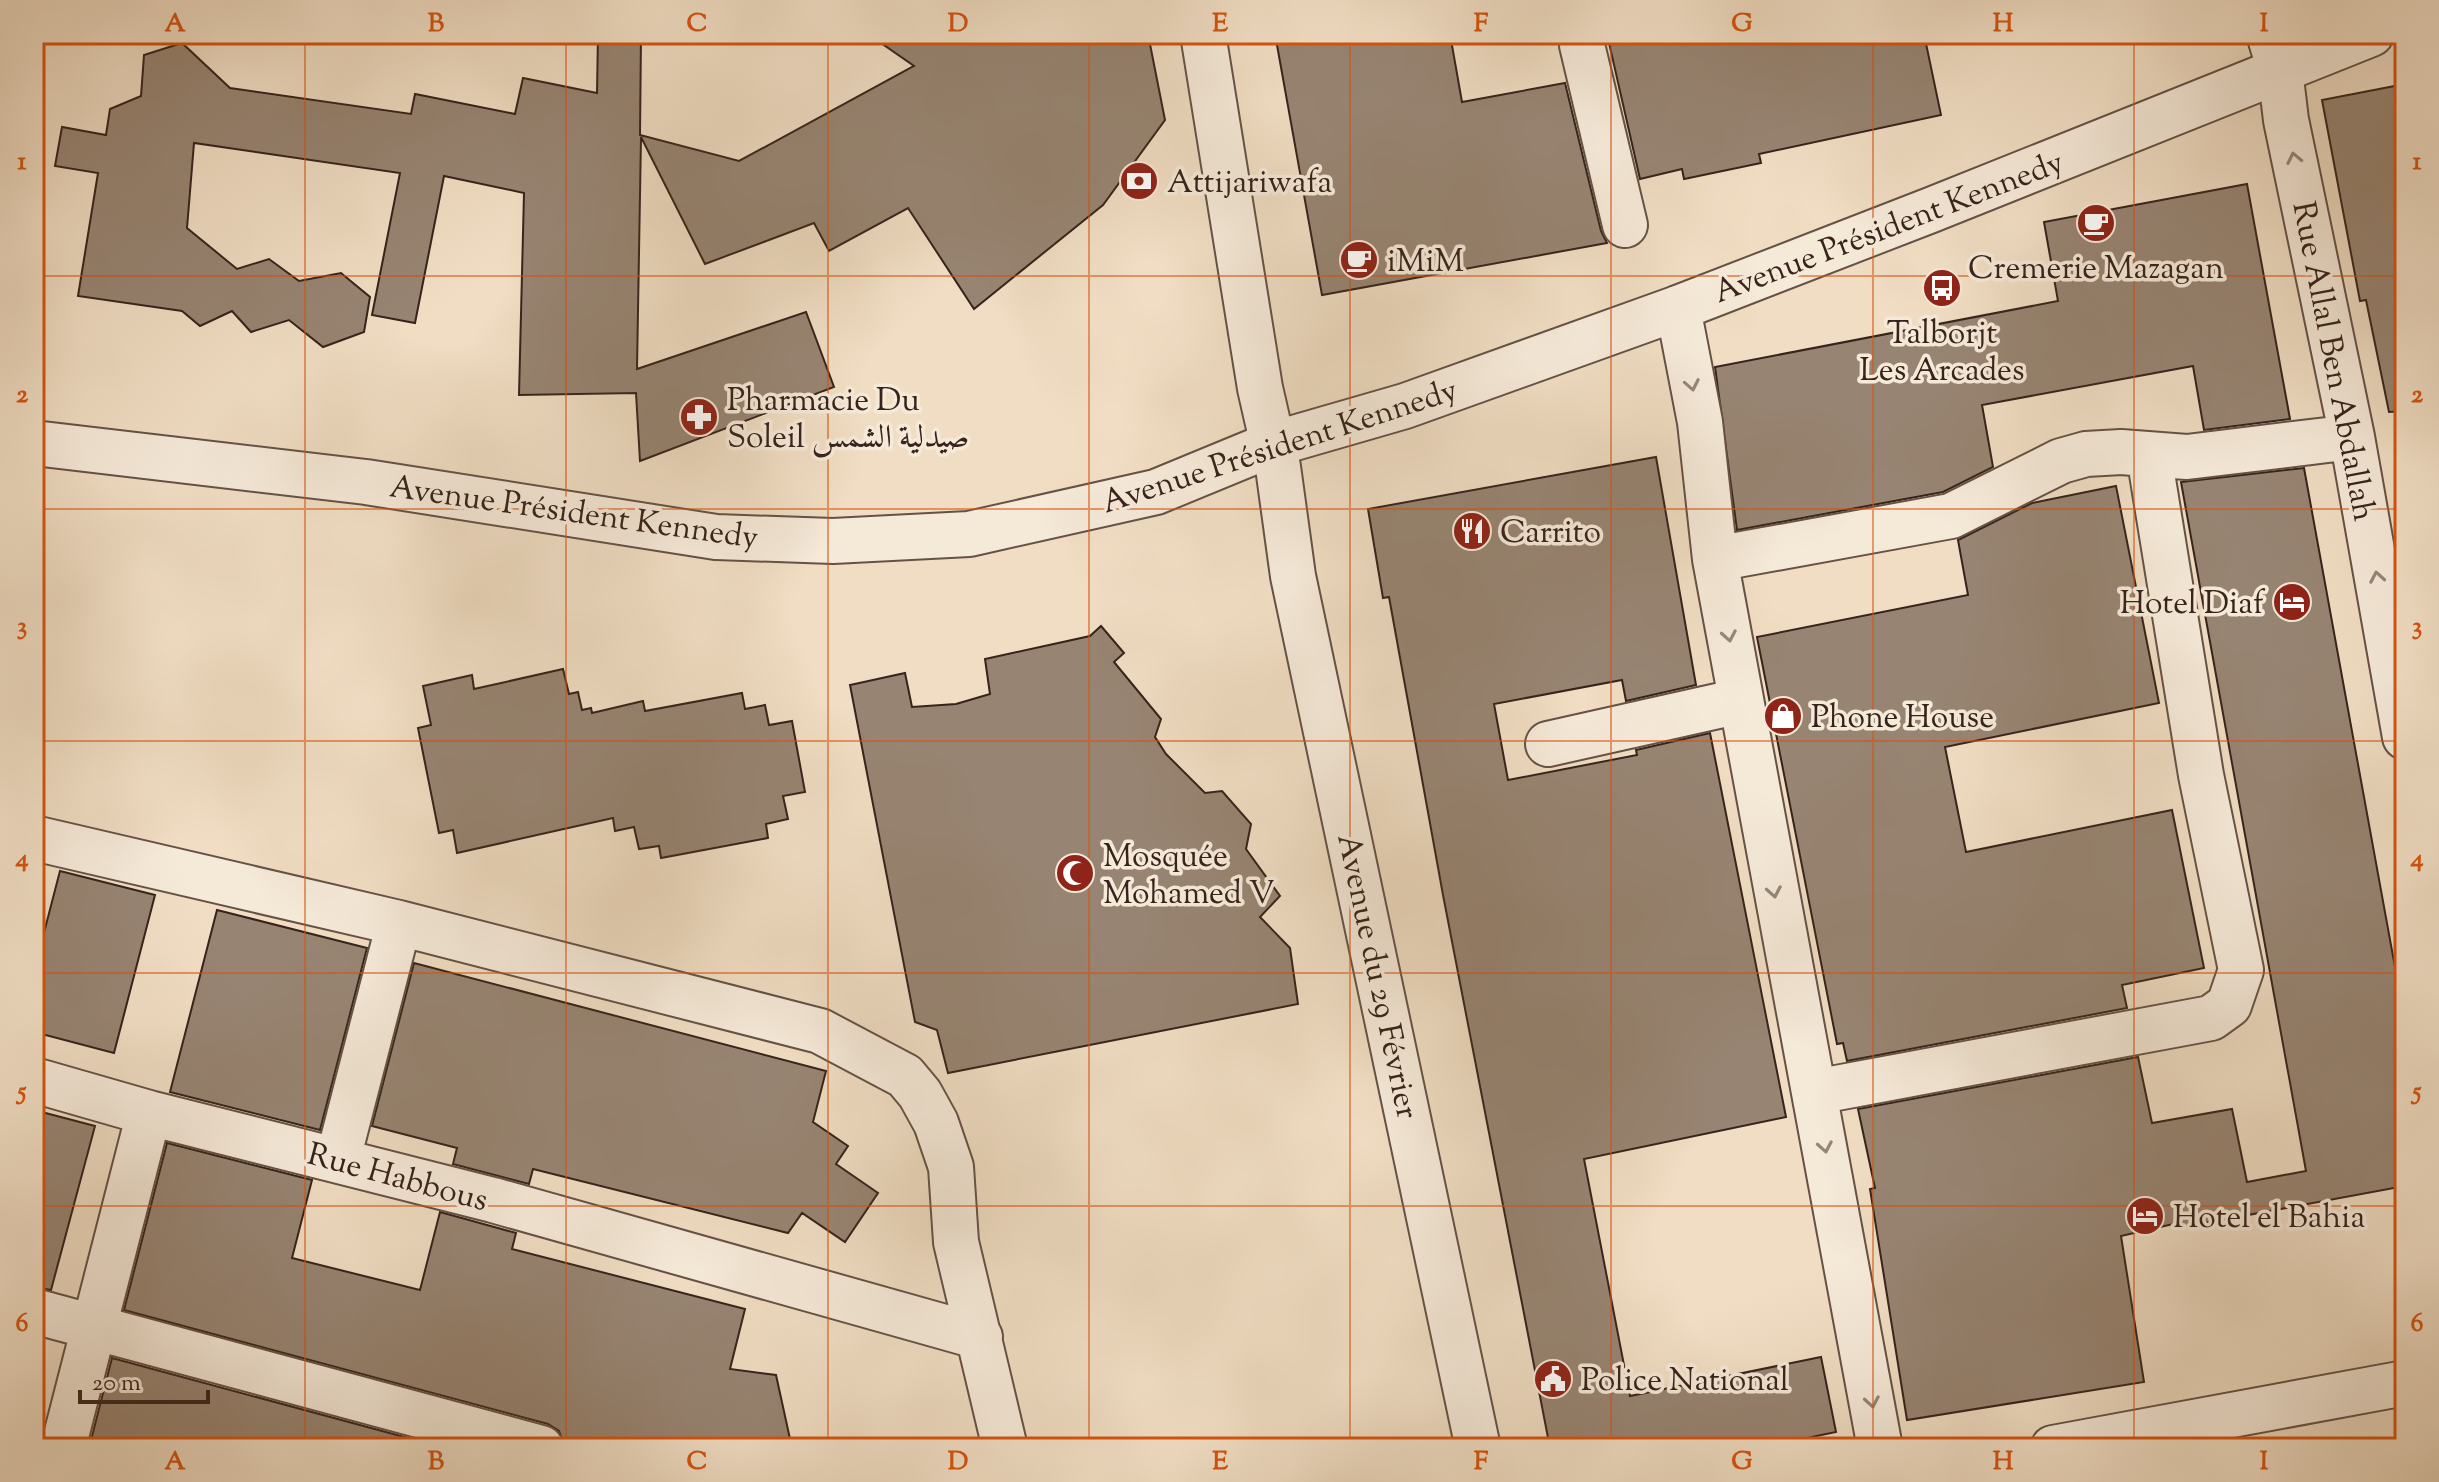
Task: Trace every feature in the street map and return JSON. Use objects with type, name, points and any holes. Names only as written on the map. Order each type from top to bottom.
[{"type":"street","name":"Avenue du 29 Février","points":[[1203,34],[1270,445],[1278,467],[1293,576],[1478,1448]]},
{"type":"street","points":[[1582,34],[1582,45],[1625,225]]},
{"type":"street","name":"Avenue Président Kennedy","points":[[34,443],[366,482],[716,537],[833,541],[969,534],[1156,492],[1270,445],[1405,406],[1678,308],[2275,52],[2371,34]]},
{"type":"street","name":"Rue Allal Ben Abdallah","points":[[2275,52],[2286,120],[2352,437],[2405,737]]},
{"type":"street","points":[[1678,308],[1700,422],[1715,559],[1740,701],[1880,1448]]},
{"type":"street","points":[[1715,559],[1951,516],[2061,461],[2086,454],[2221,454],[2352,437]]},
{"type":"street","points":[[1815,1092],[2211,1018],[2229,1005],[2241,970],[2201,775],[2149,455]]},
{"type":"street","points":[[1548,744],[1740,701]]},
{"type":"street","points":[[34,838],[399,923],[820,1031],[905,1076],[920,1094],[936,1123],[951,1167],[956,1242],[1005,1448]]},
{"type":"street","points":[[338,1159],[399,923]]},
{"type":"street","name":"Rue Habbous","points":[[34,1080],[149,1113],[338,1159],[980,1337]]},
{"type":"street","points":[[63,1448],[149,1113]]},
{"type":"street","points":[[34,1311],[93,1330],[541,1448]]},
{"type":"street","points":[[2053,1448],[2405,1383]]},
{"type":"building","points":[[598,34],[641,34],[640,135],[739,161],[914,66],[868,34],[1148,34],[1165,120],[1103,205],[974,309],[908,208],[829,251],[814,223],[705,264],[641,137],[637,369],[806,312],[834,387],[640,461],[636,393],[519,395],[524,193],[444,176],[415,323],[372,315],[400,173],[194,143],[187,228],[237,269],[269,259],[299,281],[341,273],[370,297],[364,332],[323,347],[289,320],[251,332],[232,311],[200,326],[182,311],[78,296],[98,173],[55,166],[62,127],[106,135],[110,109],[141,96],[144,55],[182,43],[230,88],[411,114],[415,94],[515,114],[523,78],[597,93]]},
{"type":"building","points":[[1275,34],[1450,34],[1462,102],[1565,83],[1601,231],[1607,243],[1322,295]]},
{"type":"building","points":[[1607,34],[1924,34],[1941,115],[1759,154],[1761,163],[1684,179],[1682,169],[1640,179]]},
{"type":"building","points":[[2405,84],[2405,411],[2389,412],[2366,300],[2360,301],[2322,100]]},
{"type":"building","points":[[2247,184],[2290,419],[2204,430],[2193,366],[1982,405],[1993,467],[1943,492],[1737,530],[1715,367],[2058,301],[2044,222]]},
{"type":"building","points":[[1656,457],[1696,685],[1626,701],[1622,680],[1494,704],[1508,780],[1637,755],[1636,750],[1710,733],[1786,1117],[1584,1159],[1630,1396],[1821,1357],[1836,1432],[1758,1448],[1550,1448],[1389,597],[1383,598],[1368,509]]},
{"type":"building","points":[[2304,468],[2405,1022],[2405,1186],[2183,1227],[2182,1222],[2121,1236],[2144,1382],[1907,1420],[1870,1189],[1875,1188],[1858,1109],[2138,1057],[2152,1123],[2232,1109],[2247,1182],[2306,1171],[2181,482]]},
{"type":"building","points":[[2116,486],[2159,703],[1945,747],[1966,852],[2172,810],[2204,968],[2122,985],[2127,1008],[1847,1061],[1843,1043],[1837,1044],[1757,637],[1968,595],[1958,540],[2032,503]]},
{"type":"building","name":"Mosquée Mohamed V","points":[[1101,626],[1124,653],[1114,662],[1161,719],[1155,737],[1166,754],[1205,793],[1222,791],[1251,824],[1246,849],[1280,896],[1260,917],[1290,948],[1298,1004],[948,1073],[937,1030],[915,1022],[850,685],[905,673],[912,707],[956,704],[990,694],[985,659],[1090,636]]},
{"type":"building","points":[[563,669],[569,694],[578,692],[582,710],[591,708],[592,713],[643,701],[645,711],[742,693],[745,709],[765,705],[769,725],[792,721],[805,792],[783,796],[788,819],[766,824],[768,838],[661,858],[659,846],[639,849],[634,827],[615,831],[613,818],[457,853],[453,830],[439,833],[418,728],[431,725],[423,686],[472,675],[474,689]]},
{"type":"building","points":[[60,871],[155,895],[114,1053],[34,1032],[34,946],[40,948]]},
{"type":"building","points":[[217,910],[367,948],[320,1130],[170,1092]]},
{"type":"building","points":[[414,963],[826,1071],[813,1122],[848,1146],[836,1164],[878,1193],[845,1242],[802,1213],[788,1233],[533,1169],[529,1184],[453,1164],[457,1148],[372,1126]]},
{"type":"building","points":[[34,1110],[95,1126],[51,1290],[34,1287]]},
{"type":"building","points":[[167,1143],[312,1180],[292,1258],[420,1290],[440,1212],[516,1233],[512,1249],[745,1309],[730,1369],[776,1375],[792,1448],[565,1448],[559,1431],[548,1424],[124,1310]]},
{"type":"building","points":[[112,1358],[445,1448],[89,1448]]},
{"type":"place","name":"Attijariwafa","points":[[1139,181]]},
{"type":"place","name":"Cremerie Mazagan","points":[[2096,223]]},
{"type":"place","name":"iMiM","points":[[1359,260]]},
{"type":"place","name":"Talborjt Les Arcades","points":[[1942,288]]},
{"type":"place","name":"Pharmacie Du Soleil صيدلية الشمس","points":[[699,417]]},
{"type":"place","name":"Carrito","points":[[1472,531]]},
{"type":"place","name":"Hotel Diaf","points":[[2292,602]]},
{"type":"place","name":"Phone House","points":[[1783,716]]},
{"type":"place","name":"Mosquée Mohamed V","points":[[1075,873]]},
{"type":"place","name":"Hotel el Bahia","points":[[2145,1216]]},
{"type":"place","name":"Police National","points":[[1553,1379]]}]
